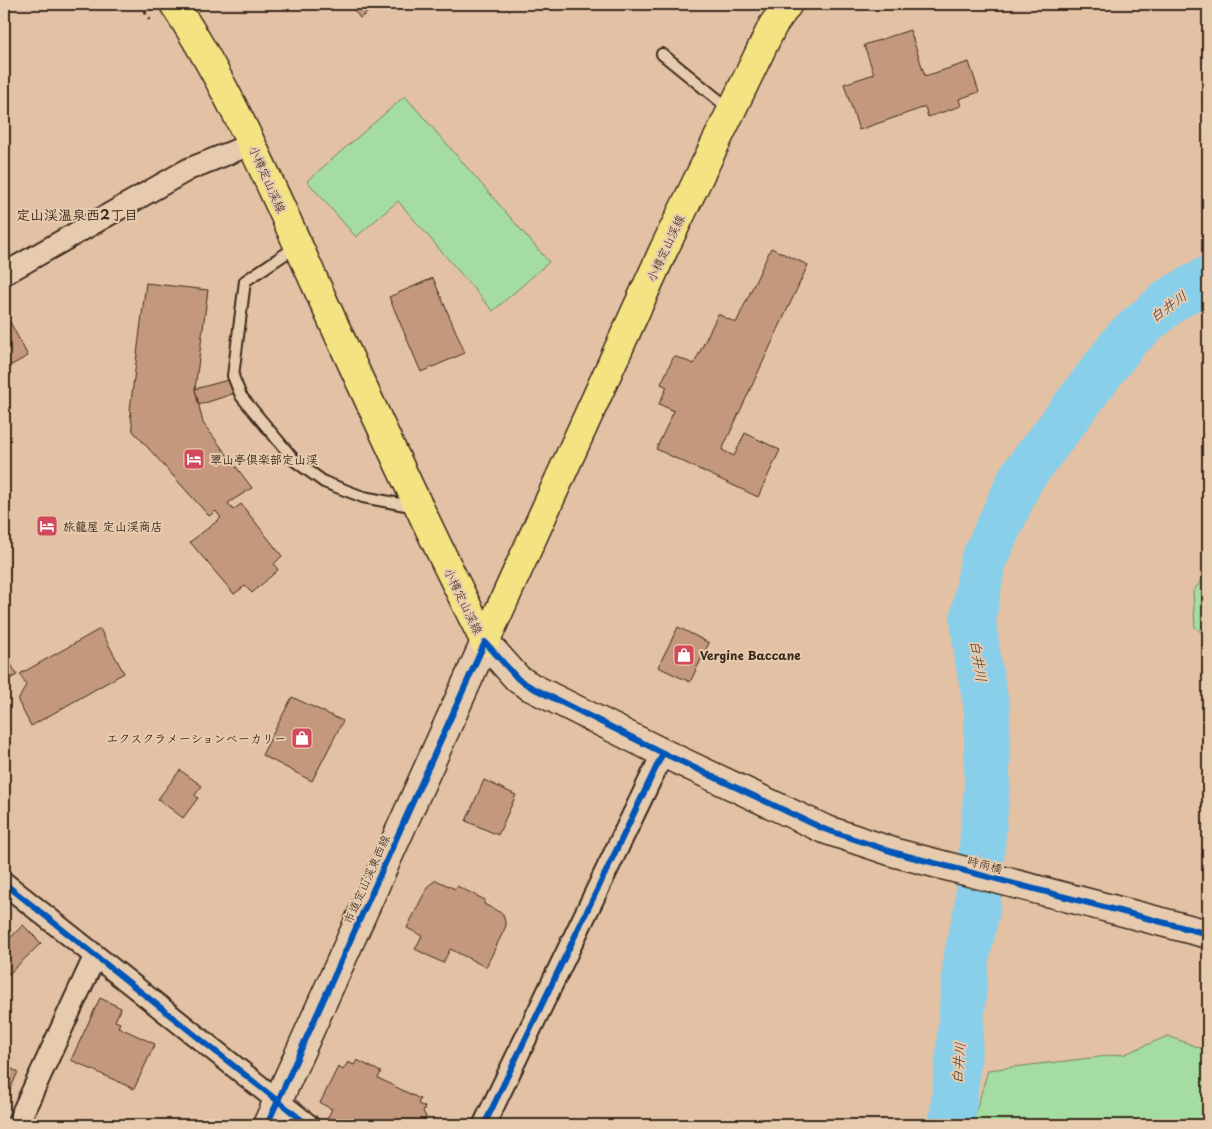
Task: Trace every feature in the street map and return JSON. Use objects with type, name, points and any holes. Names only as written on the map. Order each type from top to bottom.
[{"type":"main road","name":"小樽定山渓線","points":[[174,4],[194,34],[252,144],[419,507],[485,642]]},
{"type":"main road","name":"小樽定山渓線","points":[[485,642],[664,248],[773,25],[788,4]]},
{"type":"street","points":[[4,274],[189,169],[252,144]]},
{"type":"street","name":"時雨橋","points":[[485,642],[518,679],[663,753],[824,829],[896,852],[1208,934]]},
{"type":"street","name":"市道定山渓東西線","points":[[267,1125],[485,642]]},
{"type":"street","points":[[484,1125],[663,753]]},
{"type":"street","points":[[4,883],[308,1125]]},
{"type":"street","points":[[17,1125],[95,956]]},
{"type":"lane","points":[[662,54],[732,111]]},
{"type":"lane","points":[[298,246],[245,281],[233,376],[241,396],[295,461],[324,482],[363,497],[419,507]]},
{"type":"path","points":[[140,4],[155,27]]},
{"type":"green space","points":[[405,96],[549,262],[493,311],[398,201],[356,237],[307,181]]},
{"type":"green space","points":[[1208,570],[1208,638],[1195,627],[1193,592]]},
{"type":"green space","points":[[1168,1036],[1208,1051],[1208,1125],[972,1125],[988,1070],[1125,1054]]},
{"type":"building","points":[[349,4],[379,4],[360,18]]},
{"type":"building","points":[[910,30],[925,76],[969,62],[979,92],[959,99],[961,106],[928,117],[925,107],[859,130],[844,84],[874,74],[864,45]]},
{"type":"building","points":[[771,248],[808,265],[722,450],[734,456],[745,433],[780,450],[758,497],[656,449],[674,411],[659,404],[667,387],[661,384],[674,356],[694,364],[718,314],[736,323]]},
{"type":"building","points":[[433,278],[465,353],[421,372],[389,297]]},
{"type":"building","name":"翠山亭倶楽部定山渓","points":[[146,283],[208,290],[195,389],[203,423],[252,488],[228,503],[233,510],[241,504],[282,556],[274,564],[278,570],[252,593],[245,586],[234,594],[190,542],[221,518],[216,511],[209,516],[133,431],[130,410]]},
{"type":"building","points":[[10,322],[28,356],[4,369],[4,325]]},
{"type":"building","points":[[239,377],[244,390],[199,405],[195,389]]},
{"type":"building","name":"Vergine Baccane","points":[[678,627],[709,643],[690,682],[658,667]]},
{"type":"building","points":[[100,629],[124,673],[31,726],[18,701],[26,685],[20,674]]},
{"type":"building","points":[[8,659],[17,675],[4,682],[4,662]]},
{"type":"building","name":"エクスクラメーションベーカリー","points":[[292,697],[343,721],[312,781],[262,755]]},
{"type":"building","points":[[180,770],[202,786],[195,795],[198,798],[183,818],[158,799]]},
{"type":"building","points":[[484,780],[516,795],[498,835],[466,821]]},
{"type":"building","points":[[436,880],[455,889],[457,886],[485,900],[484,904],[503,914],[506,926],[486,967],[450,949],[443,963],[415,949],[422,936],[407,928],[428,886]]},
{"type":"building","points":[[23,925],[41,943],[9,974],[4,968],[4,944]]},
{"type":"building","points":[[100,998],[121,1008],[115,1021],[120,1023],[118,1027],[155,1044],[134,1089],[71,1060]]},
{"type":"building","points":[[357,1060],[381,1072],[378,1078],[420,1099],[418,1104],[425,1107],[423,1111],[426,1117],[423,1125],[324,1125],[332,1109],[320,1103],[338,1067],[343,1070],[348,1062],[354,1065]]},
{"type":"building","points":[[4,1065],[18,1072],[4,1102]]},
{"type":"waterway","name":"白井川","points":[[949,1125],[952,1121],[966,960],[977,910],[987,784],[987,709],[978,661],[973,619],[983,561],[1021,478],[1127,338],[1172,299],[1208,279]]},
{"type":"cycle path","points":[[267,1125],[485,642],[518,679],[531,687],[663,753],[824,829],[896,853],[1208,934]]},
{"type":"cycle path","points":[[484,1125],[663,753]]},
{"type":"cycle path","points":[[4,883],[308,1125]]},
{"type":"place","name":"翠山亭倶楽部定山渓","points":[[194,459]]},
{"type":"place","name":"旅籠屋 定山渓商店","points":[[47,526]]},
{"type":"place","name":"Vergine Baccane","points":[[684,655]]},
{"type":"place","name":"エクスクラメーションベーカリー","points":[[302,738]]},
{"type":"district","name":"定山渓温泉西2丁目","points":[[77,214]]}]
